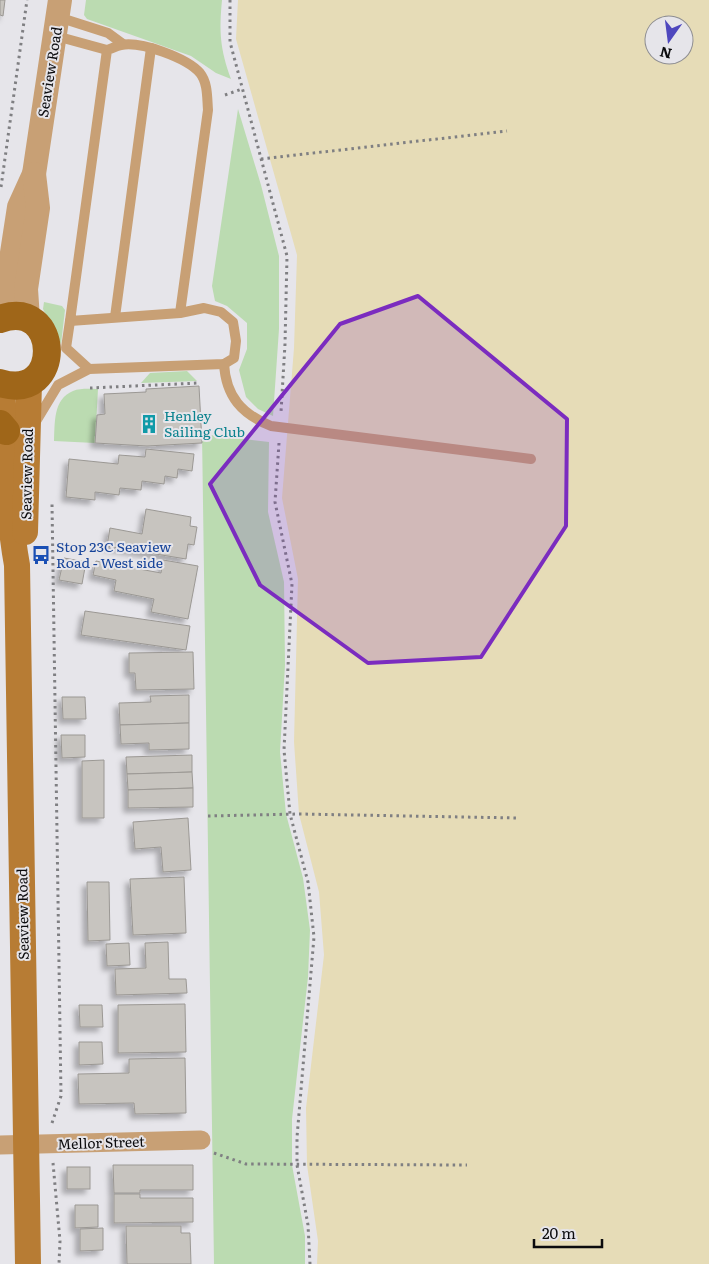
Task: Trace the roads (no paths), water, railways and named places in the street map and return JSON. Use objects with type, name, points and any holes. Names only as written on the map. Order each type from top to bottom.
[{"type":"main road","points":[[1,384],[20,386],[28,383],[38,376],[48,356],[48,345],[44,334],[37,325],[10,318]]},
{"type":"main road","name":"Seaview Road","points":[[11,433],[28,383]]},
{"type":"main road","name":"Seaview Road","points":[[1,384],[11,433],[10,525],[17,565],[28,1264]]},
{"type":"street","name":"Seaview Road","points":[[10,318],[19,207],[34,174],[58,18]]},
{"type":"street","name":"Mellor Street","points":[[0,1146],[201,1140]]},
{"type":"lane","points":[[58,18],[108,33],[123,44],[151,48],[182,59],[200,74],[207,91],[208,110],[180,312]]},
{"type":"lane","points":[[58,18],[107,50]]},
{"type":"lane","points":[[107,50],[123,44]]},
{"type":"lane","points":[[115,317],[151,48]]},
{"type":"lane","points":[[89,370],[66,348],[107,50]]},
{"type":"lane","points":[[11,433],[36,421],[58,385],[89,370],[224,364],[234,358],[236,341],[233,322],[221,312],[204,308],[180,312],[70,321]]},
{"type":"lane","points":[[224,364],[225,379],[231,396],[253,418],[280,428],[530,459]]},
{"type":"place","name":"Henley Sailing Club","points":[[149,424]]},
{"type":"place","name":"Stop 23C Seaview Road - West side","points":[[41,555]]}]
